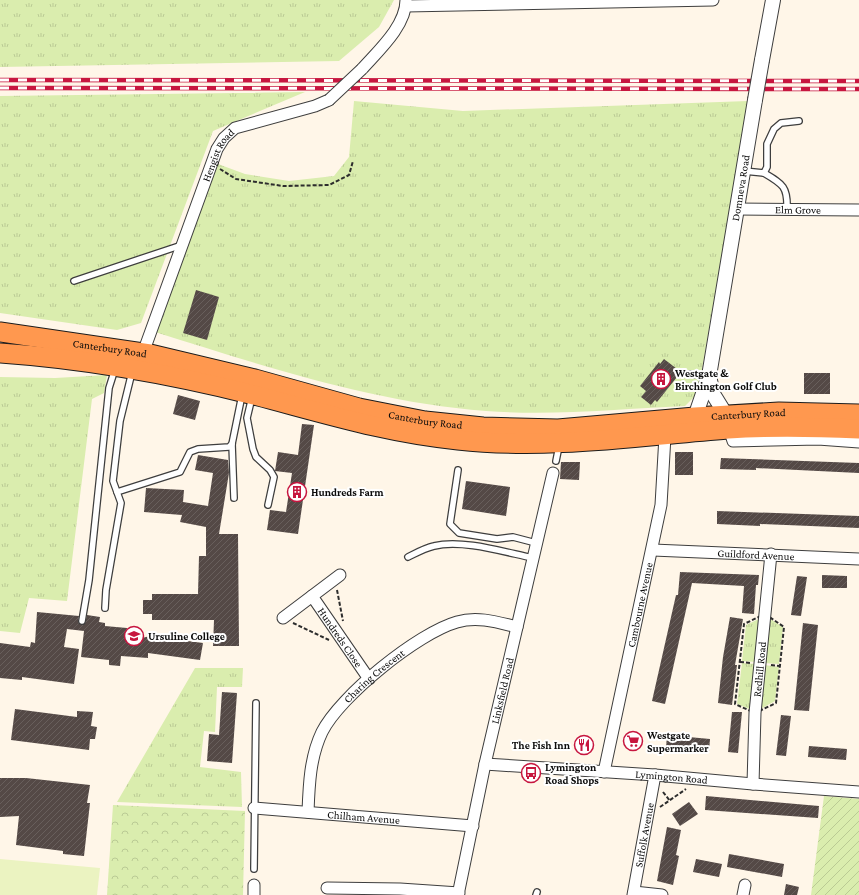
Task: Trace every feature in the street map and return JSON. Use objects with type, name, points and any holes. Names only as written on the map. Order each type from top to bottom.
[{"type":"highway","name":"Canterbury Road","points":[[0,332],[94,344],[131,362]]},
{"type":"highway","name":"Canterbury Road","points":[[0,353],[131,362],[425,421],[483,427],[558,429],[695,417],[727,422],[780,427],[859,430]]},
{"type":"highway","name":"Canterbury Road","points":[[249,386],[367,426],[423,436],[558,452],[664,436],[779,412],[859,414]]},
{"type":"street","points":[[406,3],[713,0]]},
{"type":"street","name":"Domneva Road","points":[[695,417],[709,376],[736,209],[773,0]]},
{"type":"street","name":"Hengist Road","points":[[131,362],[160,311],[217,148],[224,138],[235,128],[316,106],[329,100],[362,69],[393,34],[406,3]]},
{"type":"street","name":"Elm Grove","points":[[736,209],[859,210]]},
{"type":"street","name":"Domneva Road","points":[[709,376],[713,394],[727,422]]},
{"type":"street","name":"Canterbury Road","points":[[727,422],[733,441],[818,439],[859,442]]},
{"type":"street","name":"Cambourne Avenue","points":[[604,772],[653,550],[661,505],[664,436]]},
{"type":"street","name":"Linksfield Road","points":[[459,894],[485,764],[533,558],[545,487],[553,473]]},
{"type":"street","name":"Guildford Avenue","points":[[653,550],[859,559]]},
{"type":"street","name":"Redhill Road","points":[[753,784],[755,714],[771,554]]},
{"type":"street","name":"Hundreds Close","points":[[283,618],[340,575]]},
{"type":"street","name":"Hundreds Close","points":[[312,596],[369,679]]},
{"type":"street","name":"Charing Crescent","points":[[308,812],[309,784],[314,754],[323,731],[341,705],[369,679],[425,637],[456,622],[487,620],[517,627]]},
{"type":"street","name":"Lymington Road","points":[[485,764],[655,775],[859,792]]},
{"type":"street","name":"Suffolk Avenue","points":[[634,893],[655,775]]},
{"type":"street","name":"Chilham Avenue","points":[[254,808],[473,826]]},
{"type":"street","points":[[327,888],[400,889],[459,894]]},
{"type":"street","points":[[634,893],[662,895]]},
{"type":"lane","points":[[764,173],[767,167],[767,144],[774,129],[786,121],[799,121]]},
{"type":"lane","points":[[743,171],[764,173],[784,187],[787,194],[787,210]]},
{"type":"lane","points":[[74,281],[184,244]]},
{"type":"lane","points":[[105,608],[106,590],[121,503],[113,481],[120,421],[131,362]]},
{"type":"lane","points":[[82,621],[88,580],[109,388],[131,362]]},
{"type":"lane","points":[[690,374],[709,376]]},
{"type":"lane","points":[[234,498],[232,444],[249,386]]},
{"type":"lane","points":[[249,386],[247,418],[253,449],[256,457],[270,470],[274,477],[268,505]]},
{"type":"lane","points":[[117,492],[180,472],[190,452],[198,449],[229,447],[232,444]]},
{"type":"lane","points":[[458,470],[450,524],[459,533],[497,540],[513,537],[536,543]]},
{"type":"lane","points":[[408,557],[435,546],[447,544],[472,546],[533,558]]},
{"type":"lane","points":[[254,869],[256,703]]},
{"type":"path","points":[[212,164],[236,179],[283,186],[328,185],[349,175],[353,161]]},
{"type":"path","points":[[648,816],[701,780]]},
{"type":"green space","points":[[0,0],[394,0],[379,27],[339,61],[0,67]]},
{"type":"green space","points":[[305,92],[213,131],[141,323],[117,330],[0,313],[0,96]]},
{"type":"green space","points":[[354,101],[463,111],[748,101],[698,393],[685,406],[536,413],[486,411],[401,400],[359,391],[277,370],[155,332],[218,164],[245,174],[289,181],[334,176],[349,157]]},
{"type":"green space","points":[[107,375],[104,393],[92,399],[67,601],[29,598],[20,633],[0,631],[0,377],[55,378]]},
{"type":"green space","points":[[761,618],[757,662],[742,661],[746,625]]},
{"type":"green space","points":[[769,618],[783,627],[779,664],[764,663]]},
{"type":"green space","points":[[742,663],[756,664],[752,710],[737,704]]},
{"type":"green space","points":[[764,665],[779,667],[775,701],[759,710]]},
{"type":"green space","points":[[195,668],[243,668],[242,687],[217,687],[215,732],[204,731],[200,767],[241,772],[242,807],[117,802]]},
{"type":"green space","points":[[824,796],[859,799],[859,895],[811,895]]},
{"type":"green space","points":[[113,805],[245,811],[243,895],[107,895]]},
{"type":"green space","points":[[0,859],[100,868],[97,895],[0,895]]},
{"type":"building","points":[[196,290],[219,297],[207,340],[183,333]]},
{"type":"building","name":"Westgate & Birchington Golf Club","points":[[664,359],[681,372],[657,402],[655,400],[651,405],[641,397],[646,391],[640,386],[659,362],[660,364]]},
{"type":"building","points":[[804,373],[830,373],[830,394],[804,394]]},
{"type":"building","points":[[178,395],[200,401],[195,420],[173,414]]},
{"type":"building","name":"Hundreds Farm","points":[[302,424],[314,425],[298,534],[267,530],[270,510],[286,512],[292,473],[275,471],[278,452],[298,455]]},
{"type":"building","points":[[675,452],[693,452],[693,475],[675,475]]},
{"type":"building","points":[[198,455],[228,460],[229,473],[219,534],[238,534],[239,646],[213,646],[214,620],[152,620],[152,614],[143,614],[143,600],[152,600],[152,594],[198,594],[199,556],[206,556],[206,527],[180,522],[182,515],[144,512],[146,488],[184,490],[183,502],[208,506],[213,473],[195,470]]},
{"type":"building","points":[[721,458],[859,463],[859,473],[756,468],[756,470],[720,469]]},
{"type":"building","points":[[561,462],[580,462],[579,480],[560,479]]},
{"type":"building","points":[[466,481],[510,487],[506,516],[462,509]]},
{"type":"building","points":[[717,511],[859,516],[859,528],[760,524],[760,526],[717,524]]},
{"type":"building","points":[[680,572],[759,575],[758,585],[756,585],[754,614],[742,613],[744,586],[692,583],[665,704],[652,701],[676,595],[678,595]]},
{"type":"building","points":[[822,575],[847,576],[847,588],[822,588]]},
{"type":"building","points":[[797,576],[807,577],[801,616],[791,615]]},
{"type":"building","points":[[37,612],[79,616],[78,622],[82,625],[85,623],[87,615],[100,617],[99,622],[105,623],[105,626],[127,628],[126,637],[142,638],[150,636],[203,643],[200,660],[148,653],[148,658],[121,656],[120,666],[109,665],[109,660],[81,657],[84,631],[67,629],[64,647],[79,649],[74,684],[22,677],[22,680],[0,678],[0,643],[30,647],[31,642],[35,643]]},
{"type":"building","points":[[730,617],[743,619],[735,665],[737,665],[732,705],[718,703],[723,657]]},
{"type":"building","points":[[803,623],[818,625],[809,711],[794,710]]},
{"type":"building","points":[[222,692],[237,693],[232,763],[207,761],[209,734],[219,735]]},
{"type":"building","points":[[15,709],[77,717],[77,711],[93,712],[91,726],[97,727],[95,739],[90,739],[89,750],[11,740]]},
{"type":"building","points":[[732,712],[742,712],[738,753],[728,752]]},
{"type":"building","points":[[781,715],[791,716],[786,756],[776,755]]},
{"type":"building","points":[[667,735],[710,739],[709,752],[666,748]]},
{"type":"building","points":[[809,746],[847,749],[846,760],[808,757]]},
{"type":"building","points":[[0,778],[26,778],[90,785],[87,803],[90,803],[84,856],[63,854],[63,851],[16,845],[19,816],[0,817]]},
{"type":"building","points":[[706,796],[819,806],[818,818],[705,810]]},
{"type":"building","points":[[689,802],[698,814],[680,826],[672,814]]},
{"type":"building","points":[[667,827],[681,830],[676,855],[679,856],[673,885],[657,881]]},
{"type":"building","points":[[729,854],[784,864],[782,877],[727,867]]},
{"type":"building","points":[[696,859],[722,864],[719,877],[693,872]]},
{"type":"building","points":[[786,884],[799,887],[797,895],[784,895]]},
{"type":"railway","points":[[0,80],[859,81]]},
{"type":"railway","points":[[0,88],[859,89]]},
{"type":"place","name":"Westgate & Birchington Golf Club","points":[[661,379]]},
{"type":"place","name":"Hundreds Farm","points":[[297,492]]},
{"type":"place","name":"Ursuline College","points":[[134,636]]},
{"type":"place","name":"Westgate Supermarker","points":[[633,741]]},
{"type":"place","name":"The Fish Inn","points":[[584,745]]},
{"type":"place","name":"Lymington Road Shops","points":[[531,773]]}]
